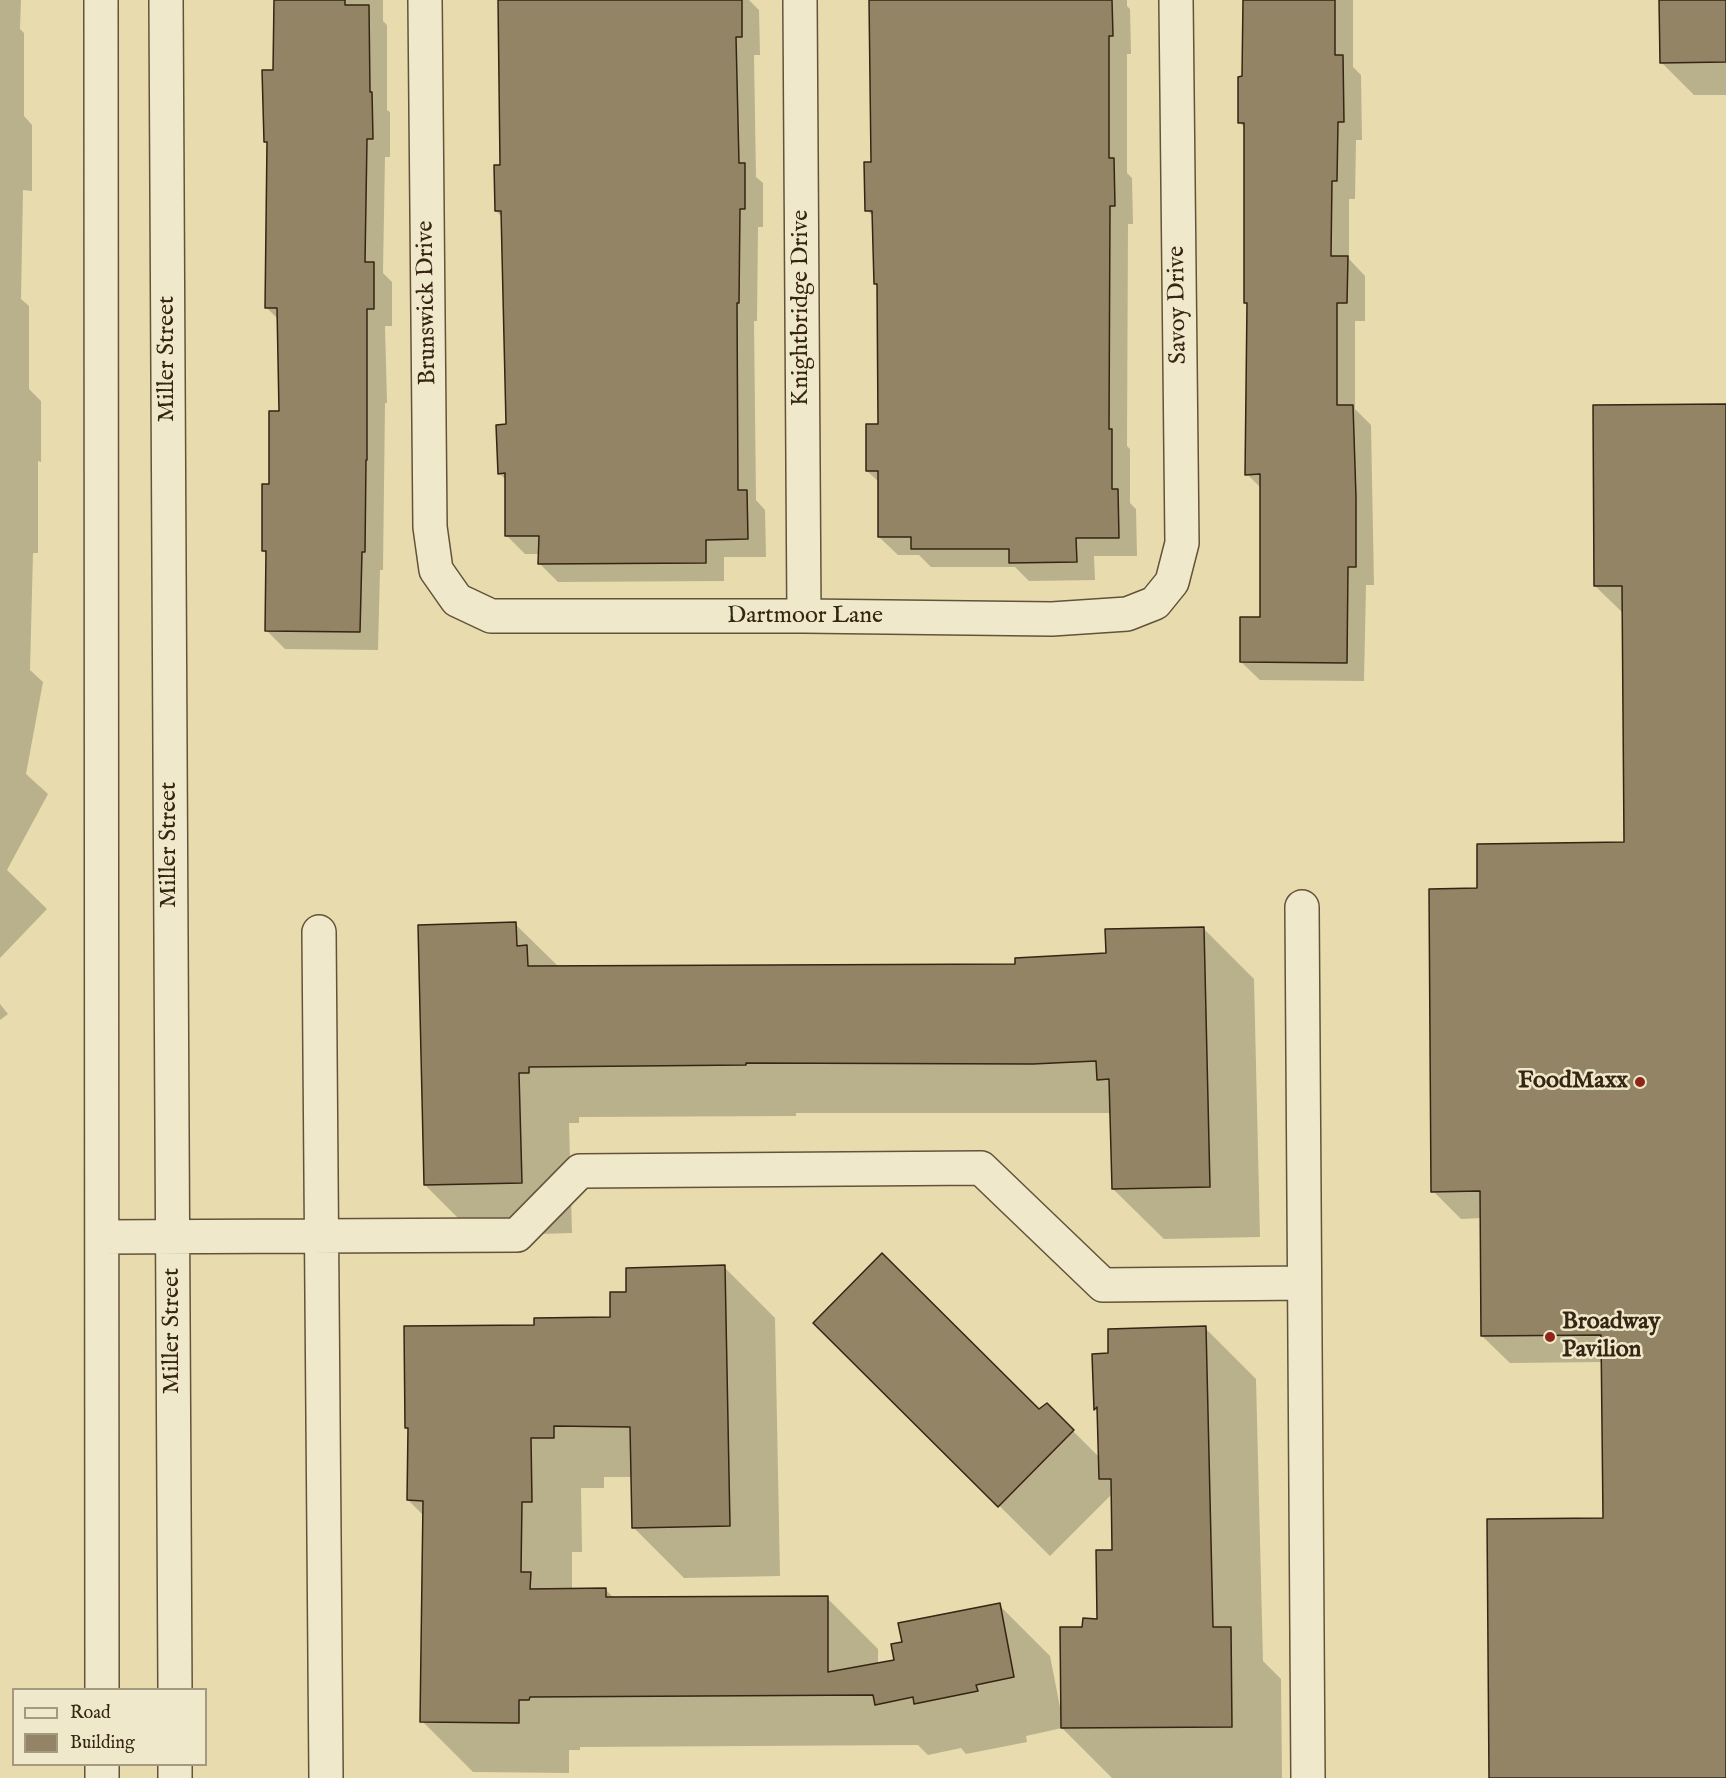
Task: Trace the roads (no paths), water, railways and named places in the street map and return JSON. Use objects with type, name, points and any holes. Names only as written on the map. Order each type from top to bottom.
[{"type":"street","points":[[101,0],[102,1688]]},
{"type":"street","name":"Miller Street","points":[[165,0],[175,1688]]},
{"type":"street","name":"Brunswick Drive","points":[[425,0],[430,527],[436,570],[457,600]]},
{"type":"street","name":"Knightbridge Drive","points":[[800,0],[804,616]]},
{"type":"street","name":"Savoy Drive","points":[[1155,603],[1172,582],[1182,543],[1176,0]]},
{"type":"street","name":"Dartmoor Lane","points":[[457,600],[491,616],[804,616],[1052,620],[1127,614],[1155,603]]},
{"type":"street","points":[[1302,907],[1308,1778]]},
{"type":"street","points":[[319,933],[326,1778]]},
{"type":"street","points":[[102,1237],[517,1235],[580,1171],[981,1168],[1104,1285],[1305,1283]]},
{"type":"place","name":"FoodMaxx","points":[[1640,1082]]},
{"type":"place","name":"Broadway Pavilion","points":[[1550,1337]]}]
